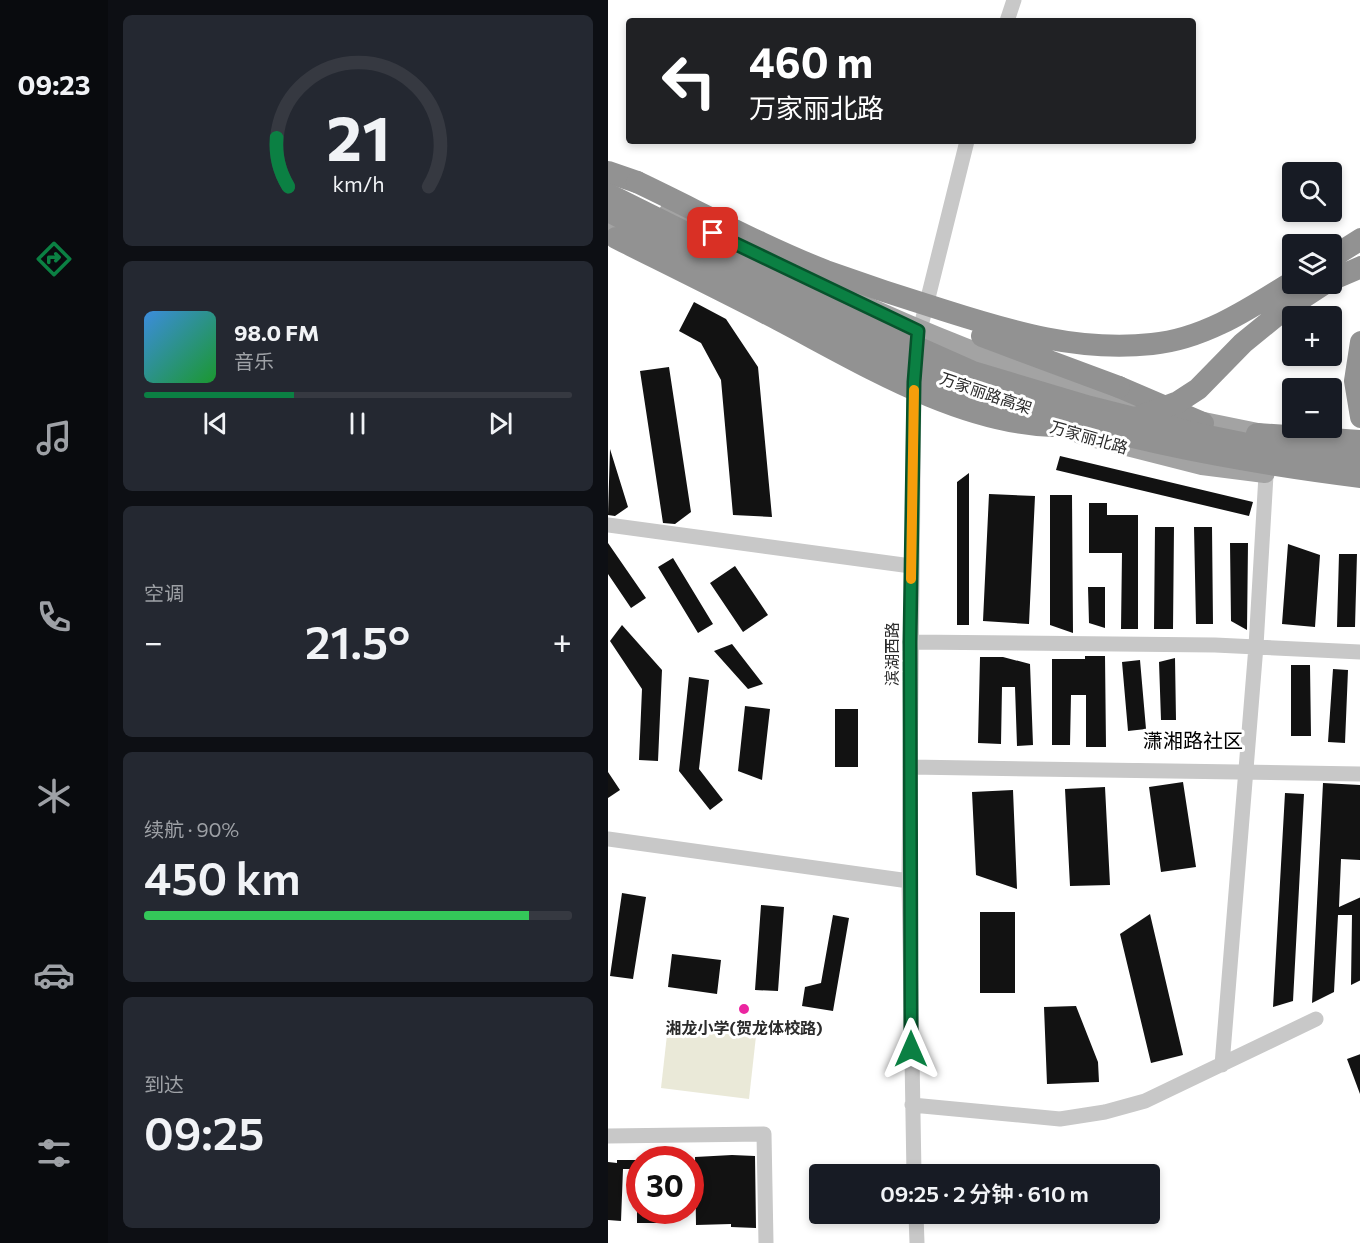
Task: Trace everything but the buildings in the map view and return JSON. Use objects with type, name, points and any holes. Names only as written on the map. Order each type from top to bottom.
[{"type":"highway","points":[[608,172],[637,182],[894,303],[1118,387],[1198,428],[1361,441]]},
{"type":"highway","name":"万家丽路高架","points":[[608,194],[901,339],[973,372],[1090,407],[1198,428],[1262,447],[1361,461]]},
{"type":"highway","name":"万家丽路高架","points":[[608,211],[896,358],[962,386],[1057,417],[1223,458],[1361,477]]},
{"type":"highway","points":[[608,232],[882,375],[970,411],[1040,426],[1111,426],[1178,402],[1198,389],[1243,343],[1281,312],[1309,294]]},
{"type":"highway","points":[[1342,251],[1361,239]]},
{"type":"highway","points":[[1342,275],[1361,267]]},
{"type":"highway","points":[[824,270],[987,324],[1058,343],[1104,346],[1153,344],[1187,337],[1222,324],[1282,288]]},
{"type":"highway","points":[[1361,342],[1355,381],[1361,417]]},
{"type":"main road","points":[[608,182],[918,331],[1099,397],[1198,428],[1361,450]]},
{"type":"main road","name":"万家丽北路","points":[[608,224],[914,382],[1113,444],[1191,463],[1361,485]]},
{"type":"street","points":[[1008,18],[1014,0]]},
{"type":"street","name":"滨湖西路","points":[[914,1164],[910,642],[914,382],[918,331],[966,144]]},
{"type":"street","points":[[1222,1065],[1256,646],[1265,475]]},
{"type":"street","points":[[608,525],[911,566]]},
{"type":"street","points":[[910,642],[1256,646],[1361,652]]},
{"type":"street","points":[[910,767],[1245,770],[1361,774]]},
{"type":"street","points":[[608,839],[910,881]]},
{"type":"street","points":[[912,1105],[1060,1119],[1105,1112],[1145,1101],[1316,1019]]},
{"type":"street","points":[[608,1136],[764,1134],[766,1243]]},
{"type":"street","points":[[916,1224],[917,1243]]},
{"type":"green space","points":[[668,1026],[756,1036],[749,1099],[661,1088]]},
{"type":"slow traffic","points":[[911,579],[914,390]]},
{"type":"place","name":"湘龙小学(贺龙体校路)","points":[[744,1009]]},
{"type":"district","name":"潇湘路社区","points":[[1193,741]]},
{"type":"route","points":[[713,233],[918,331],[914,382],[910,642],[911,1049]]}]
